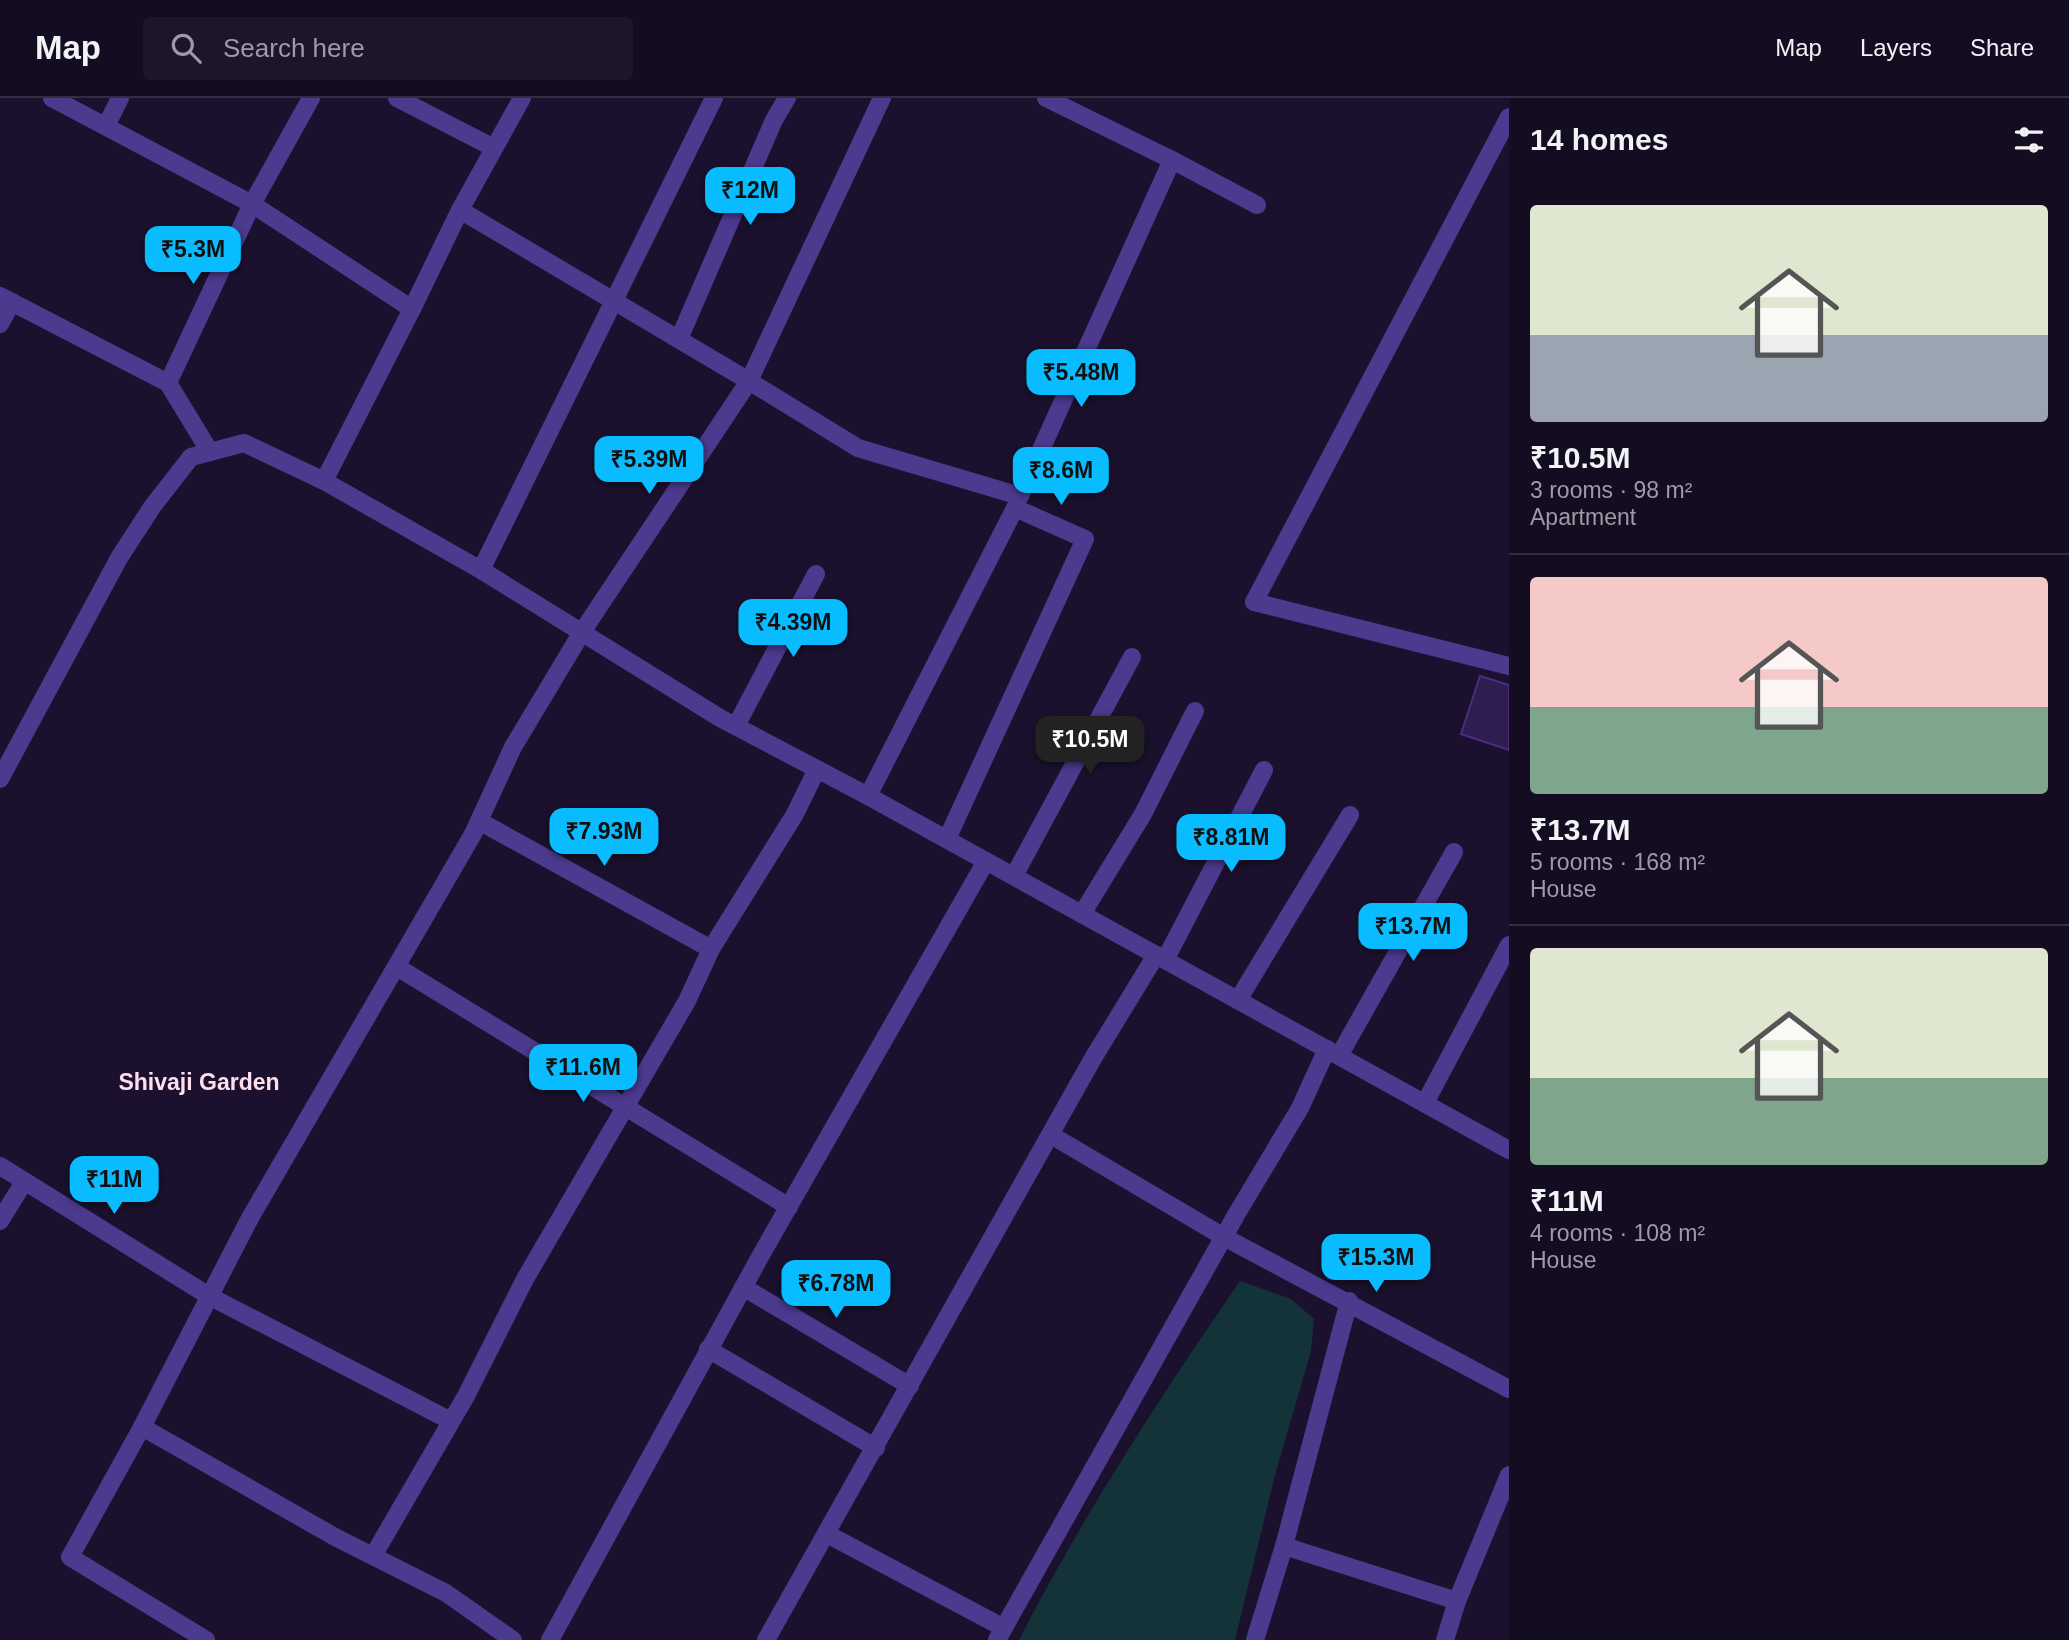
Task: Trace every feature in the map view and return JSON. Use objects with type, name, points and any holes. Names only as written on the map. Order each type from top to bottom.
[{"type":"street","points":[[52,98],[252,204],[412,309]]},
{"type":"street","points":[[106,126],[120,98]]},
{"type":"street","points":[[168,383],[252,204],[311,98]]},
{"type":"street","points":[[397,98],[494,148]]},
{"type":"street","points":[[324,481],[460,210],[522,98]]},
{"type":"street","points":[[481,570],[714,98]]},
{"type":"street","points":[[679,339],[774,120],[787,98]]},
{"type":"street","points":[[206,1640],[70,1557],[142,1427],[250,1218],[479,821],[513,747],[582,632],[749,381],[883,98]]},
{"type":"street","points":[[1046,98],[1257,205]]},
{"type":"street","points":[[1509,117],[1254,602],[1509,666]]},
{"type":"street","points":[[460,210],[858,447],[1020,496],[1172,160]]},
{"type":"street","points":[[0,324],[6,299],[168,383],[210,452]]},
{"type":"street","points":[[0,779],[119,558],[152,507],[191,457],[244,443],[324,481],[481,570],[736,726],[947,839],[1509,1150]]},
{"type":"street","points":[[868,796],[1014,508],[1085,539],[947,839]]},
{"type":"street","points":[[736,726],[816,574]]},
{"type":"street","points":[[1014,876],[1132,657]]},
{"type":"street","points":[[1082,914],[1143,814],[1195,711]]},
{"type":"street","points":[[373,1556],[451,1421],[525,1279],[687,1001],[711,949],[795,814],[817,769]]},
{"type":"street","points":[[766,1640],[876,1448],[1091,1060],[1161,957],[1264,769]]},
{"type":"street","points":[[1238,1000],[1350,815]]},
{"type":"street","points":[[479,821],[711,949]]},
{"type":"street","points":[[827,1534],[1000,1634],[1224,1237],[1454,852]]},
{"type":"street","points":[[550,1640],[708,1349],[986,861]]},
{"type":"street","points":[[1425,1103],[1509,945]]},
{"type":"street","points":[[397,967],[789,1207]]},
{"type":"street","points":[[1051,1135],[1224,1237],[1349,1301],[1509,1389]]},
{"type":"street","points":[[0,1166],[209,1296],[451,1421]]},
{"type":"street","points":[[0,1221],[24,1182]]},
{"type":"street","points":[[743,1287],[910,1386]]},
{"type":"street","points":[[1255,1640],[1284,1546],[1349,1301]]},
{"type":"street","points":[[708,1349],[876,1448]]},
{"type":"street","points":[[142,1427],[446,1594],[513,1640]]},
{"type":"street","points":[[1445,1640],[1457,1601],[1509,1475]]},
{"type":"street","points":[[1284,1546],[1457,1601]]},
{"type":"green space","points":[[1240,1281],[1291,1299],[1314,1319],[1311,1351],[1275,1475],[1235,1640],[1019,1640],[1069,1547],[1124,1457]]},
{"type":"building","points":[[1480,676],[1509,685],[1509,750],[1461,734]]},
{"type":"district","name":"Shivaji Garden","points":[[199,1082]]}]
